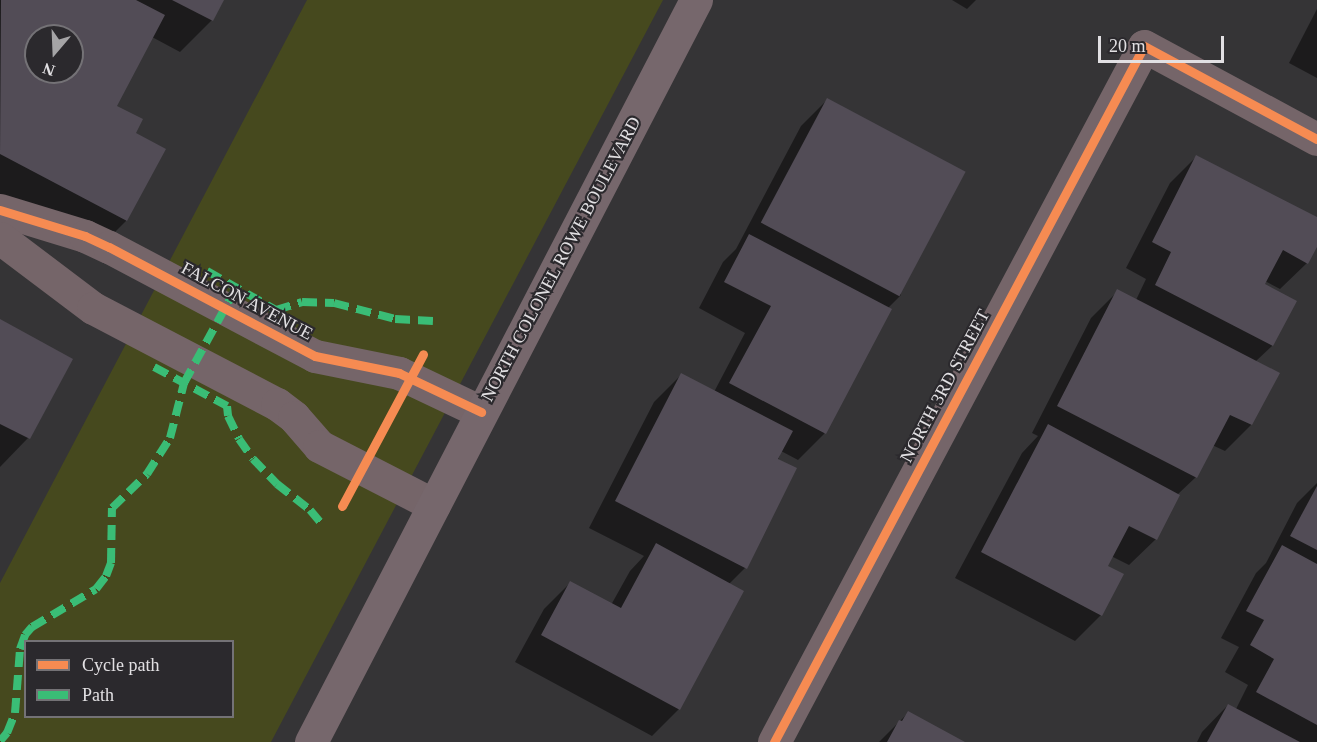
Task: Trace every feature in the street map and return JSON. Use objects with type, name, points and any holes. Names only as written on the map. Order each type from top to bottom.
[{"type":"main road","name":"NORTH COLONEL ROWE BOULEVARD","points":[[311,742],[696,0]]},
{"type":"street","name":"NORTH 3RD STREET","points":[[774,742],[1144,46],[1317,139]]},
{"type":"street","name":"FALCON AVENUE","points":[[0,210],[85,236],[109,247],[315,356],[399,373],[481,412]]},
{"type":"street","points":[[0,238],[93,308],[277,404],[294,417],[319,446],[434,505]]},
{"type":"green space","points":[[307,0],[663,0],[271,742],[0,742],[0,583]]},
{"type":"building","points":[[1,0],[136,0],[165,15],[117,106],[143,119],[136,133],[166,149],[127,221],[0,154]]},
{"type":"building","points":[[172,0],[224,0],[213,21]]},
{"type":"building","points":[[827,98],[966,172],[899,296],[761,222]]},
{"type":"building","points":[[1196,155],[1317,217],[1317,247],[1308,264],[1283,250],[1265,284],[1297,301],[1273,346],[1155,285],[1171,252],[1152,242]]},
{"type":"building","points":[[749,234],[892,309],[826,434],[729,383],[771,306],[724,282]]},
{"type":"building","points":[[1117,289],[1280,373],[1252,425],[1230,415],[1197,478],[1057,406]]},
{"type":"building","points":[[0,319],[73,359],[30,439],[0,424]]},
{"type":"building","points":[[681,373],[793,431],[778,459],[797,468],[747,569],[615,501]]},
{"type":"building","points":[[1048,424],[1180,495],[1157,540],[1129,526],[1108,566],[1124,574],[1102,616],[981,552]]},
{"type":"building","points":[[1317,486],[1317,550],[1290,536]]},
{"type":"building","points":[[656,543],[744,591],[680,710],[541,635],[570,581],[621,608]]},
{"type":"building","points":[[1282,545],[1317,564],[1317,725],[1256,692],[1274,659],[1250,645],[1264,620],[1246,611]]},
{"type":"building","points":[[1228,704],[1300,742],[1207,742]]},
{"type":"building","points":[[908,711],[965,742],[887,742],[899,720],[902,721]]},
{"type":"marked path","points":[[207,271],[276,310],[302,302],[334,303],[395,319],[433,321]]},
{"type":"marked path","points":[[0,741],[7,733],[15,713],[20,649],[25,635],[32,627],[96,589],[106,576],[111,563],[112,508],[147,474],[170,438],[184,383],[236,288]]},
{"type":"marked path","points":[[154,367],[227,406],[228,416],[239,439],[253,459],[277,484],[310,510],[321,523]]},
{"type":"cycle path","points":[[774,742],[1144,46],[1317,139]]},
{"type":"cycle path","points":[[0,210],[85,236],[109,247],[315,356],[399,373],[481,412]]},
{"type":"cycle path","points":[[342,506],[423,354]]}]
